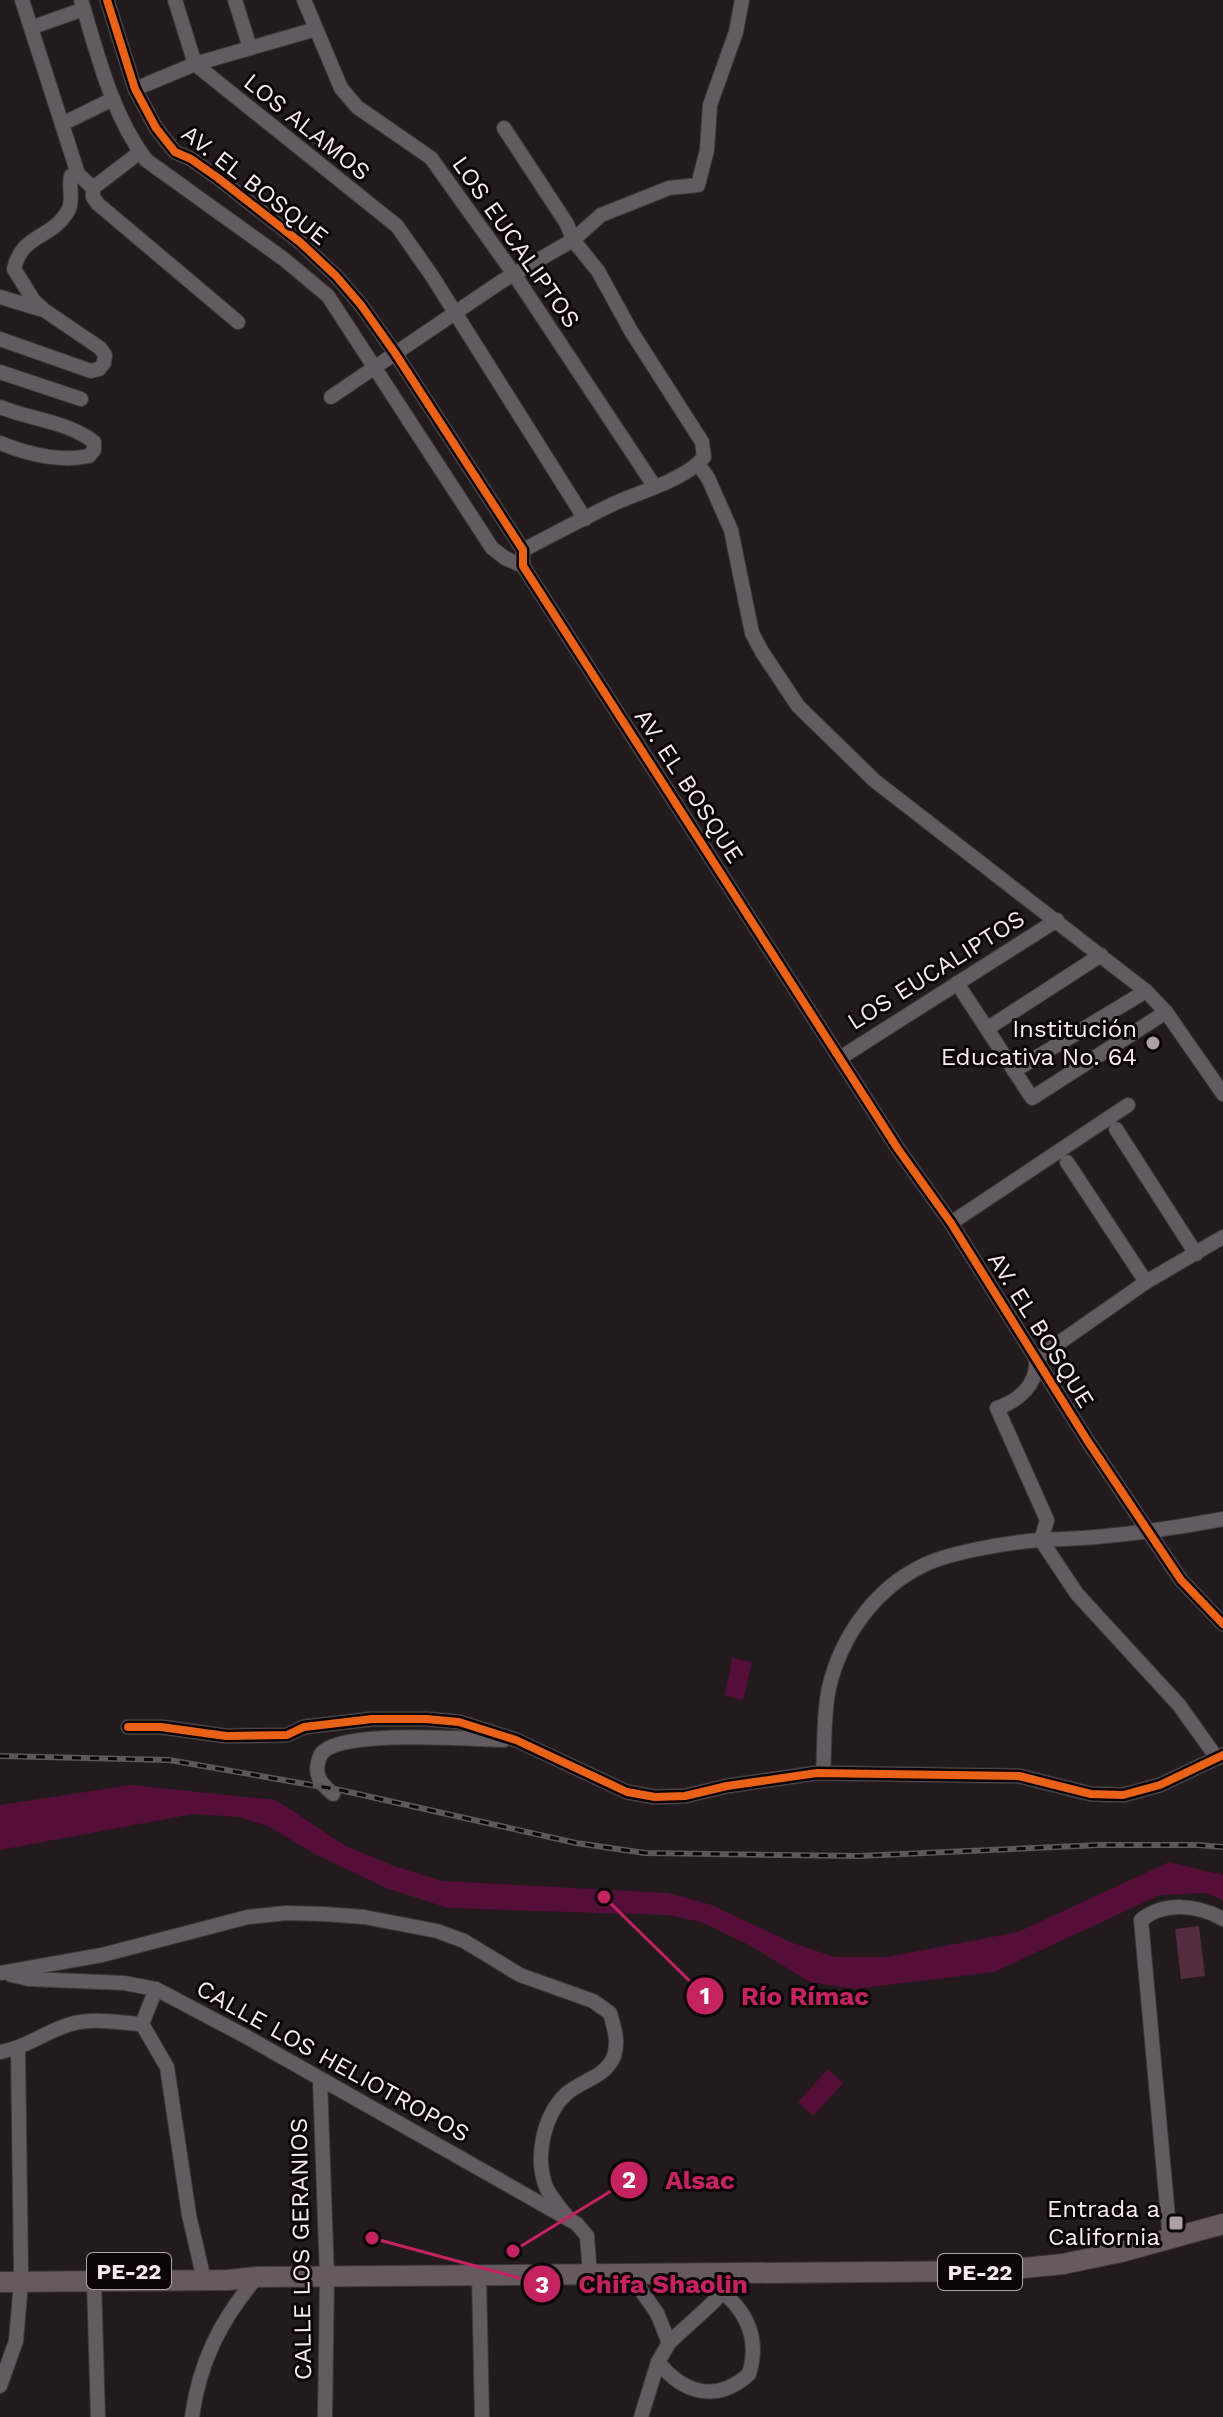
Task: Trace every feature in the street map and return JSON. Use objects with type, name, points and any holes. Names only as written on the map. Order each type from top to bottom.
[{"type":"highway","name":"PE-22","points":[[10,2277],[94,2281],[994,2271],[1063,2264],[1223,2224]]},
{"type":"highway","name":"PE-22","points":[[10,2277],[202,2271],[227,2271],[257,2277]]},
{"type":"street","points":[[22,0],[78,174],[93,188],[93,197],[238,322]]},
{"type":"street","name":"AV. EL BOSQUE","points":[[107,0],[135,89],[156,128],[175,152],[218,178],[301,243],[353,296],[395,353],[523,550]]},
{"type":"street","points":[[175,0],[195,64]]},
{"type":"street","points":[[235,0],[250,48]]},
{"type":"street","name":"LOS EUCALIPTOS","points":[[304,0],[341,88],[357,107],[431,158],[514,274],[655,487]]},
{"type":"street","points":[[331,397],[514,274],[573,240],[601,215],[669,188],[698,185],[707,150],[710,105],[736,32],[742,0]]},
{"type":"street","points":[[33,27],[82,5]]},
{"type":"street","name":"AV. EL BOSQUE","points":[[82,5],[113,99],[131,140],[146,160],[285,260],[328,296],[492,548],[523,566],[898,1149],[951,1223],[1087,1440],[1181,1580],[1223,1624]]},
{"type":"street","points":[[135,89],[195,64],[316,29]]},
{"type":"street","name":"LOS ALAMOS","points":[[195,64],[397,226],[432,276],[585,519]]},
{"type":"street","points":[[62,124],[113,99]]},
{"type":"street","points":[[504,128],[552,198],[573,240],[598,271],[631,331],[702,442],[704,457],[698,464],[655,487],[523,550],[523,566]]},
{"type":"street","points":[[93,188],[140,152]]},
{"type":"street","points":[[0,339],[91,371],[99,369],[104,363],[105,355],[100,348],[34,301],[14,269],[18,253],[67,214],[72,196],[69,183],[71,176],[78,174]]},
{"type":"street","points":[[0,297],[44,310]]},
{"type":"street","points":[[0,372],[81,399]]},
{"type":"street","points":[[0,407],[16,414],[58,422],[94,442],[94,450],[89,456],[74,459],[0,443]]},
{"type":"street","points":[[698,464],[708,478],[731,530],[752,633],[798,706],[875,781],[1146,991],[1166,1012],[1223,1094]]},
{"type":"street","name":"LOS EUCALIPTOS","points":[[840,1058],[1057,920]]},
{"type":"street","points":[[988,1028],[1101,955]]},
{"type":"street","points":[[957,983],[1032,1098],[1166,1012]]},
{"type":"street","points":[[1014,1071],[1146,991]]},
{"type":"street","points":[[951,1223],[1128,1105]]},
{"type":"street","points":[[1116,1129],[1196,1254]]},
{"type":"street","points":[[1067,1162],[1146,1282]]},
{"type":"street","points":[[1041,1540],[1047,1520],[997,1408],[1014,1402],[1029,1386],[1037,1363],[1146,1282],[1223,1237]]},
{"type":"street","points":[[823,1773],[829,1685],[838,1657],[852,1630],[868,1609],[886,1590],[924,1565],[1008,1545],[1150,1532],[1223,1519]]},
{"type":"street","points":[[128,1727],[161,1727],[226,1736],[287,1735],[314,1725],[372,1719],[459,1722],[516,1740],[627,1792],[655,1797],[685,1796],[727,1786],[823,1773],[1019,1776],[1091,1794],[1123,1795],[1160,1785],[1220,1756],[1179,1705],[1077,1594],[1041,1540]]},
{"type":"street","points":[[333,1794],[321,1784],[317,1764],[323,1751],[336,1745],[382,1737],[516,1740]]},
{"type":"street","points":[[1170,2239],[1141,1920],[1151,1913],[1181,1907],[1200,1908],[1223,1919]]},
{"type":"street","points":[[0,1973],[102,1955],[237,1919],[286,1913],[364,1917],[437,1931],[464,1941],[520,1975],[593,2001],[610,2013],[617,2038],[613,2058],[601,2074],[565,2095],[549,2120],[542,2141],[544,2184],[568,2218]]},
{"type":"street","name":"CALLE LOS HELIOTROPOS","points":[[0,1973],[29,1979],[124,1983],[156,1989],[568,2218],[587,2236],[590,2275]]},
{"type":"street","points":[[142,2024],[156,1989]]},
{"type":"street","points":[[0,2052],[18,2049],[71,2024],[96,2020],[142,2024]]},
{"type":"street","points":[[142,2024],[167,2067],[189,2215],[202,2271]]},
{"type":"street","points":[[0,2386],[16,2341],[10,2277],[18,2049]]},
{"type":"street","name":"CALLE LOS GERANIOS","points":[[320,2079],[327,2277],[325,2417]]},
{"type":"street","points":[[641,2417],[658,2362],[669,2343],[724,2293],[731,2274]]},
{"type":"street","points":[[616,2275],[640,2289],[657,2313],[669,2343]]},
{"type":"street","points":[[479,2276],[482,2417]]},
{"type":"street","points":[[192,2417],[196,2386],[212,2343],[238,2299],[257,2277]]},
{"type":"street","points":[[94,2281],[98,2417]]},
{"type":"street","points":[[658,2362],[681,2383],[708,2392],[729,2389],[749,2374],[754,2351],[750,2326],[740,2307],[724,2293]]},
{"type":"shaded area","points":[[732,1658],[752,1662],[743,1700],[725,1696]]},
{"type":"shaded area","points":[[131,1785],[276,1800],[344,1845],[394,1866],[442,1881],[668,1893],[712,1905],[790,1942],[835,1957],[887,1957],[1018,1932],[1169,1862],[1223,1875],[1223,1900],[1205,1893],[1160,1895],[994,1972],[854,1989],[810,1982],[751,1946],[701,1922],[667,1915],[448,1908],[386,1888],[315,1854],[270,1827],[239,1817],[193,1814],[0,1850],[0,1805]]},
{"type":"shaded area","points":[[1199,1926],[1205,1976],[1181,1979],[1175,1929]]},
{"type":"shaded area","points":[[828,2069],[843,2083],[813,2116],[798,2102]]},
{"type":"railway","points":[[0,1756],[169,1760],[340,1790],[576,1843],[645,1853],[859,1856],[1100,1845],[1223,1847]]},
{"type":"cycle path","points":[[107,0],[135,89],[156,128],[175,152],[218,178],[301,243],[361,305],[395,353],[523,550],[523,566],[898,1149],[951,1223],[1087,1440],[1181,1580],[1223,1624]]},
{"type":"cycle path","points":[[128,1727],[161,1727],[226,1736],[287,1735],[304,1727],[372,1719],[459,1722],[516,1740],[627,1792],[655,1797],[685,1796],[727,1786],[817,1773],[1019,1776],[1091,1794],[1123,1795],[1160,1785],[1223,1755]]},
{"type":"place","name":"Institución Educativa No. 64","points":[[1153,1043]]},
{"type":"place","name":"Río Rímac","points":[[604,1897]]},
{"type":"place","name":"Entrada a California","points":[[1176,2223]]},
{"type":"place","name":"Chifa Shaolin","points":[[372,2238]]},
{"type":"place","name":"Alsac","points":[[513,2251]]}]
